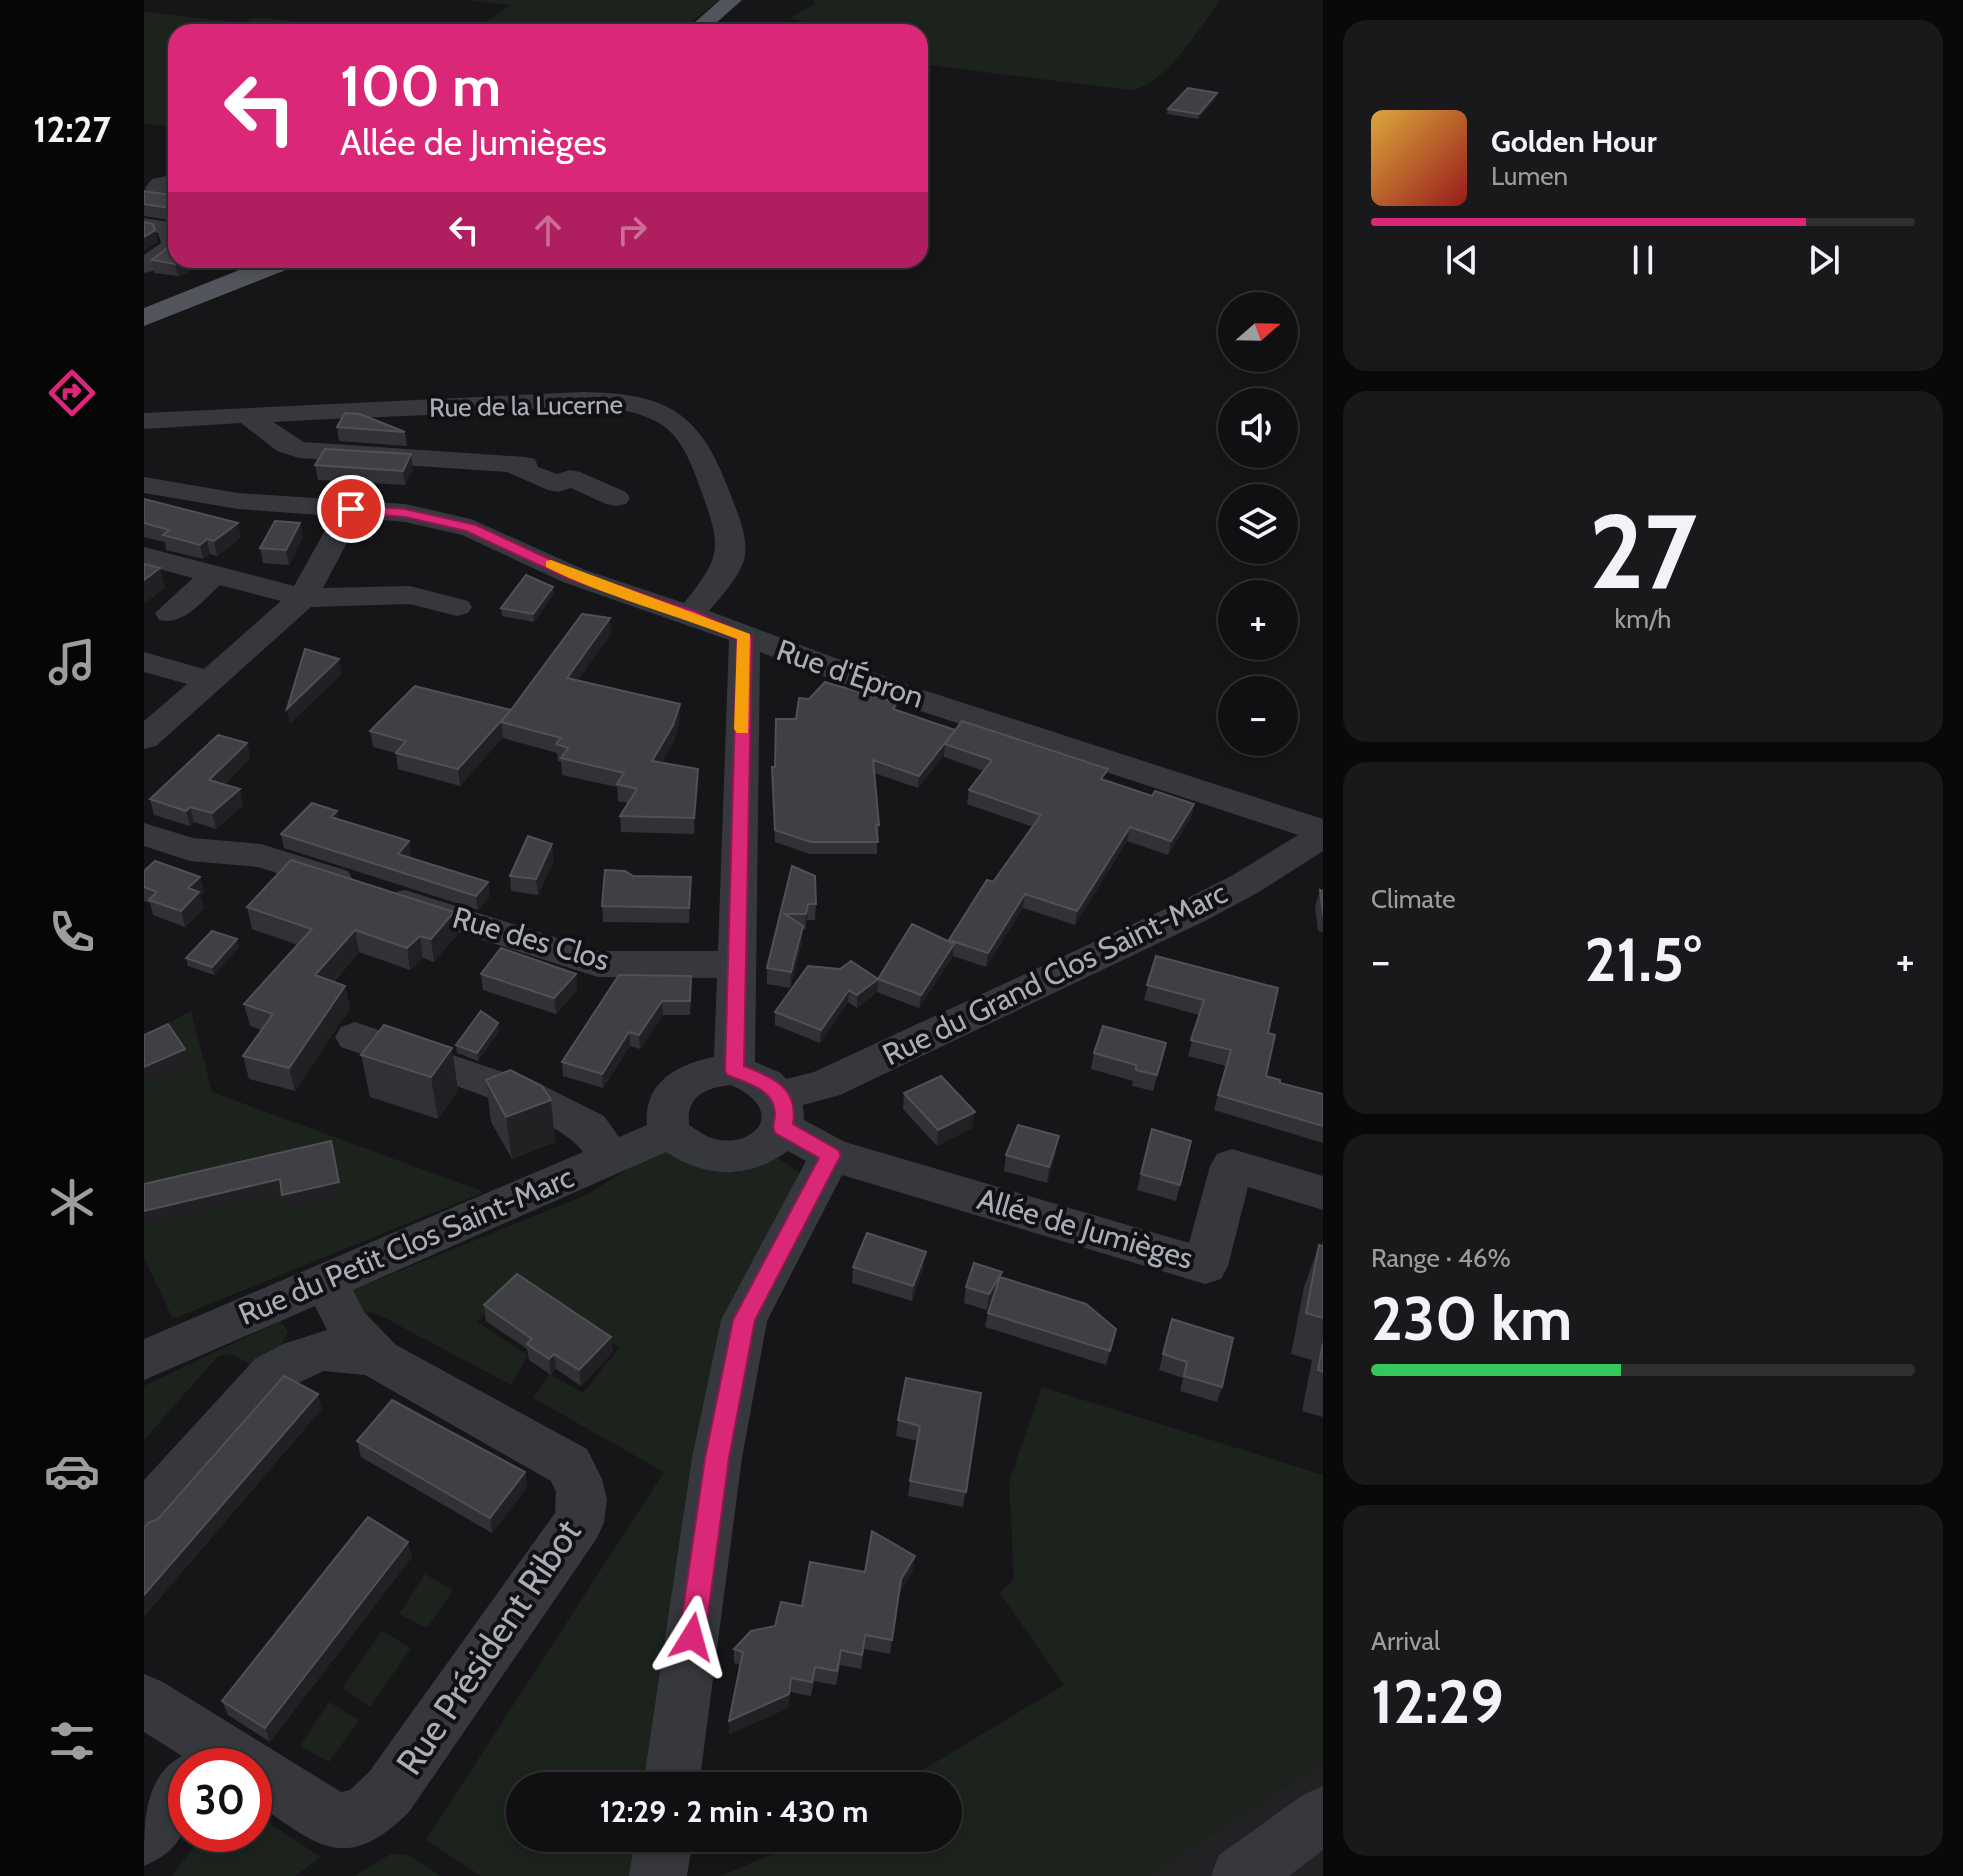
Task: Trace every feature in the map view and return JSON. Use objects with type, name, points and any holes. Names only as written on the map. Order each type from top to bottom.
[{"type":"main road","points":[[704,24],[732,0]]},
{"type":"main road","points":[[144,318],[267,268]]},
{"type":"street","points":[[144,208],[166,182]]},
{"type":"street","points":[[144,225],[168,228]]},
{"type":"street","points":[[144,266],[168,249]]},
{"type":"street","name":"Rue de la Lucerne","points":[[144,421],[554,402],[618,401],[651,408],[675,421],[688,436],[707,470],[731,542],[732,557],[728,569],[690,615]]},
{"type":"street","points":[[247,415],[287,445],[299,450],[525,465],[541,456],[555,455],[587,468],[570,478],[616,498]]},
{"type":"street","name":"Rue d'Épron","points":[[144,485],[204,497],[405,513],[471,528],[574,576],[690,615],[896,692],[1323,833]]},
{"type":"street","points":[[144,739],[303,598],[351,509]]},
{"type":"street","points":[[144,556],[303,598],[410,595],[457,607]]},
{"type":"street","points":[[170,613],[214,575]]},
{"type":"street","points":[[734,1070],[745,637]]},
{"type":"street","points":[[144,662],[210,680]]},
{"type":"street","name":"Rue du Grand Clos Saint-Marc","points":[[781,1112],[825,1084],[1221,897],[1297,853],[1323,833]]},
{"type":"street","name":"Rue des Clos","points":[[144,834],[190,849],[261,856],[598,964],[737,965]]},
{"type":"street","points":[[355,1037],[529,1097],[589,1127],[611,1158]]},
{"type":"street","points":[[734,1070],[769,1084],[781,1112],[772,1142],[757,1152],[727,1159],[696,1154],[669,1133],[668,1104],[676,1089],[690,1078],[708,1072],[734,1070]]},
{"type":"street","name":"Allée de Jumièges","points":[[781,1112],[831,1155],[1205,1266],[1232,1166],[1323,1193]]},
{"type":"street","name":"Rue du Petit Clos Saint-Marc","points":[[144,1360],[669,1133]]},
{"type":"street","points":[[673,1772],[717,1458],[744,1320],[831,1155]]},
{"type":"street","name":"Rue Président Ribot","points":[[325,1280],[348,1326],[379,1359]]},
{"type":"street","name":"Rue Président Ribot","points":[[144,1516],[272,1373],[326,1348],[348,1349],[379,1359],[569,1465],[584,1492],[579,1522],[389,1792],[365,1816],[335,1822],[272,1791]]},
{"type":"street","name":"Rue Président Ribot","points":[[144,1701],[200,1748]]},
{"type":"street","points":[[144,1837],[168,1815]]},
{"type":"street","points":[[1240,1876],[1323,1815]]},
{"type":"street","points":[[658,1876],[662,1852]]},
{"type":"shaded area","points":[[464,0],[719,0],[689,24],[482,24],[511,5]]},
{"type":"shaded area","points":[[812,0],[1220,0],[1168,68],[1142,87],[1129,90],[928,65],[928,24],[812,24],[790,18],[815,4]]},
{"type":"shaded area","points":[[144,12],[243,23],[254,18],[311,24],[168,24],[168,127],[144,123]]},
{"type":"shaded area","points":[[191,1011],[212,1092],[484,1192],[173,1319],[144,1258],[144,1036]]},
{"type":"shaded area","points":[[667,1145],[736,1173],[774,1156],[803,1175],[778,1226],[655,1772],[506,1772],[506,1852],[646,1852],[643,1876],[481,1876],[426,1840],[664,1472],[533,1398],[550,1374],[583,1393],[619,1348],[521,1278],[477,1322],[528,1355],[511,1385],[371,1312],[353,1318],[343,1294],[586,1195]]},
{"type":"shaded area","points":[[280,1321],[288,1331],[278,1354],[260,1370],[231,1354],[218,1356],[144,1440],[144,1386]]},
{"type":"shaded area","points":[[1042,1387],[1323,1475],[1323,1763],[1148,1876],[720,1876],[777,1852],[962,1852],[962,1772],[919,1772],[1064,1685],[1000,1593],[1014,1578],[1009,1481]]},
{"type":"shaded area","points":[[425,1574],[453,1590],[427,1628],[399,1614]]},
{"type":"shaded area","points":[[382,1631],[411,1648],[370,1707],[342,1688]]},
{"type":"shaded area","points":[[329,1702],[359,1720],[329,1762],[300,1746]]},
{"type":"shaded area","points":[[1323,1722],[1323,1876],[1094,1876]]},
{"type":"shaded area","points":[[272,1825],[321,1857],[295,1876],[171,1876],[190,1852],[272,1852]]},
{"type":"shaded area","points":[[391,1854],[409,1855],[440,1876],[354,1876]]},
{"type":"building","points":[[1188,88],[1217,93],[1199,114],[1168,109]]},
{"type":"building","points":[[144,191],[168,195],[168,208],[144,204]]},
{"type":"building","points":[[144,222],[153,224],[155,230],[144,237]]},
{"type":"building","points":[[168,247],[168,263],[152,260]]},
{"type":"building","points":[[345,413],[360,414],[405,432],[337,427]]},
{"type":"building","points":[[325,449],[411,454],[403,471],[315,465]]},
{"type":"building","points":[[144,499],[238,523],[214,541],[207,539],[200,545],[163,535],[169,530],[144,523]]},
{"type":"building","points":[[275,521],[300,523],[286,550],[260,548]]},
{"type":"building","points":[[144,564],[160,568],[144,580]]},
{"type":"building","points":[[526,575],[553,587],[533,614],[501,608]]},
{"type":"building","points":[[582,614],[610,618],[567,678],[680,704],[673,725],[652,761],[698,769],[694,818],[620,816],[637,789],[617,784],[624,773],[561,758],[568,748],[556,744],[561,738],[501,722],[510,711],[458,769],[396,753],[406,741],[370,731],[415,686],[511,710]]},
{"type":"building","points":[[305,649],[339,659],[287,709]]},
{"type":"building","points":[[825,682],[897,703],[893,709],[955,730],[919,776],[873,760],[878,842],[811,842],[775,830],[772,767],[775,767],[776,719],[796,719],[799,698],[809,699]]},
{"type":"building","points":[[962,721],[1108,769],[1101,779],[1152,796],[1155,791],[1194,804],[1171,841],[1130,827],[1077,911],[1025,894],[988,953],[949,940],[987,880],[993,882],[1041,815],[969,790],[992,760],[945,744]]},
{"type":"building","points":[[218,735],[247,743],[209,780],[240,789],[212,813],[190,807],[186,811],[150,799]]},
{"type":"building","points":[[312,803],[337,811],[331,817],[409,841],[398,854],[488,882],[476,896],[281,834]]},
{"type":"building","points":[[528,836],[552,844],[536,879],[510,876]]},
{"type":"building","points":[[291,860],[454,912],[431,939],[420,936],[407,948],[355,930],[315,975],[345,986],[289,1068],[243,1056],[273,1014],[244,1004],[312,929],[247,907]]},
{"type":"building","points":[[155,861],[200,877],[188,888],[199,892],[181,911],[149,900],[157,892],[144,887],[144,871]]},
{"type":"building","points":[[792,866],[815,876],[816,904],[808,904],[806,914],[785,914],[803,926],[791,972],[767,968]]},
{"type":"building","points":[[605,870],[625,871],[633,876],[691,877],[689,908],[602,906]]},
{"type":"building","points":[[912,924],[954,944],[921,995],[878,979]]},
{"type":"building","points":[[212,931],[237,939],[212,967],[186,958]]},
{"type":"building","points":[[501,948],[576,974],[554,998],[481,974]]},
{"type":"building","points":[[1156,956],[1278,988],[1268,1033],[1275,1035],[1266,1076],[1280,1080],[1280,1083],[1323,1094],[1323,1126],[1218,1095],[1231,1050],[1191,1040],[1204,1000],[1147,985]]},
{"type":"building","points":[[851,961],[878,979],[857,995],[849,990],[821,1030],[775,1012],[808,966],[840,969]]},
{"type":"building","points":[[619,975],[691,976],[690,1001],[662,1001],[639,1035],[629,1032],[602,1074],[562,1062]]},
{"type":"building","points":[[481,1011],[498,1023],[477,1053],[456,1045]]},
{"type":"building","points":[[168,1024],[185,1049],[144,1067],[144,1035]]},
{"type":"building","points":[[384,1025],[452,1048],[431,1077],[361,1055]]},
{"type":"building","points":[[1103,1026],[1166,1043],[1157,1075],[1136,1070],[1136,1065],[1094,1053]]},
{"type":"building","points":[[510,1070],[542,1086],[551,1100],[506,1117],[486,1080]]},
{"type":"building","points":[[941,1076],[975,1112],[938,1130],[904,1093]]},
{"type":"building","points":[[1018,1125],[1059,1136],[1049,1167],[1006,1155]]},
{"type":"building","points":[[1152,1129],[1191,1141],[1180,1185],[1141,1174]]},
{"type":"building","points":[[331,1141],[339,1182],[282,1195],[280,1179],[144,1211],[144,1184]]},
{"type":"building","points":[[867,1233],[926,1252],[913,1286],[853,1267]]},
{"type":"building","points":[[1319,1245],[1323,1246],[1323,1318],[1306,1313]]},
{"type":"building","points":[[974,1263],[1002,1272],[989,1294],[966,1287]]},
{"type":"building","points":[[517,1274],[611,1337],[579,1370],[554,1354],[549,1359],[527,1344],[532,1339],[484,1305]]},
{"type":"building","points":[[1000,1277],[1086,1304],[1116,1329],[1110,1351],[988,1313]]},
{"type":"building","points":[[1172,1319],[1233,1338],[1222,1387],[1184,1376],[1187,1362],[1163,1354]]},
{"type":"building","points":[[1323,1343],[1323,1372],[1318,1370]]},
{"type":"building","points":[[284,1376],[318,1394],[144,1595],[144,1528],[158,1519]]},
{"type":"building","points":[[906,1378],[981,1393],[966,1492],[910,1481],[920,1426],[898,1420]]},
{"type":"building","points":[[392,1400],[525,1472],[490,1518],[357,1441]]},
{"type":"building","points":[[368,1517],[408,1542],[265,1728],[222,1701]]},
{"type":"building","points":[[872,1531],[915,1556],[901,1579],[892,1640],[865,1635],[862,1655],[841,1650],[837,1671],[815,1667],[812,1682],[791,1678],[789,1694],[729,1721],[743,1652],[734,1649],[751,1631],[775,1626],[781,1602],[802,1606],[810,1562],[865,1572]]},
{"type":"slow traffic","points":[[551,564],[574,576],[745,637],[742,729]]},
{"type":"route","points":[[351,509],[405,513],[471,528],[574,576],[745,637],[734,1070],[769,1084],[780,1096],[785,1112],[782,1128],[831,1155],[744,1320],[717,1458],[692,1637]]}]
